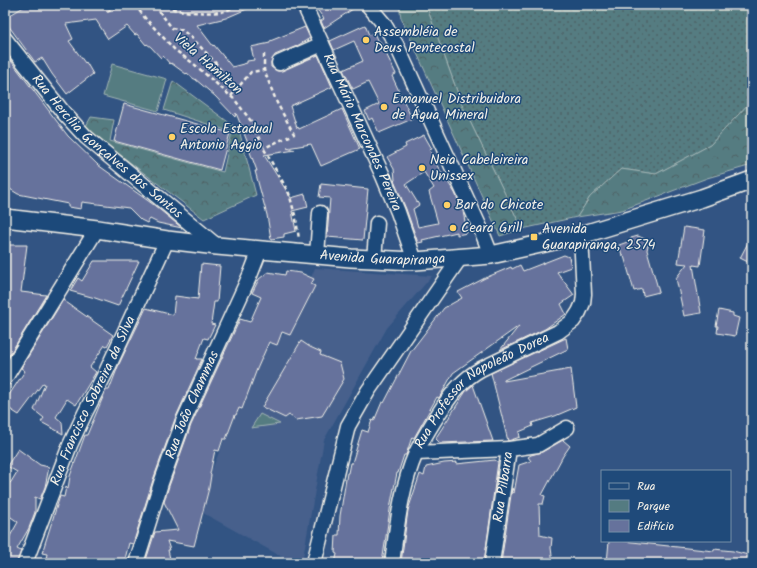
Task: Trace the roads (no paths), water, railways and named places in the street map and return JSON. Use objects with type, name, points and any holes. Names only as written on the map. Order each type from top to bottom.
[{"type":"main road","name":"Avenida Guarapiranga","points":[[5,218],[217,246],[415,261],[491,255],[581,235],[694,200],[752,180]]},
{"type":"street","name":"Rua Mário Marcondes Pereira","points":[[304,5],[383,176],[398,212],[415,261]]},
{"type":"street","points":[[368,5],[384,24],[396,44],[466,196],[491,255]]},
{"type":"street","name":"Rua Hercília Gonçalves dos Santos","points":[[5,39],[62,112],[86,137],[217,246]]},
{"type":"street","points":[[279,63],[322,44]]},
{"type":"street","points":[[309,254],[320,213]]},
{"type":"street","points":[[374,259],[377,223]]},
{"type":"street","points":[[5,378],[97,229]]},
{"type":"street","name":"Rua Professor Napoleão Dorea","points":[[392,563],[404,489],[416,453],[432,425],[460,384],[469,376],[481,369],[558,332],[573,321],[583,303],[584,294],[581,235]]},
{"type":"street","name":"Rua Francisco Sobreira da Silva","points":[[25,563],[70,445],[107,370],[166,240]]},
{"type":"street","name":"Rua João Chammas","points":[[136,563],[161,483],[183,422],[260,250]]},
{"type":"street","points":[[314,563],[348,426],[368,391],[460,258]]},
{"type":"street","name":"Rua Pilbarra","points":[[492,563],[509,449],[538,445],[567,428]]},
{"type":"street","points":[[416,453],[509,449]]},
{"type":"place","name":"Assembléia de Deus Pentecostal","points":[[366,40]]},
{"type":"place","name":"Emanuel Distribuidora de Água Mineral","points":[[384,107]]},
{"type":"place","name":"Escola Estadual Antonio Aggio","points":[[172,137]]},
{"type":"place","name":"Neia Cabeleireira Unissex","points":[[422,168]]},
{"type":"place","name":"Bar do Chicote","points":[[447,205]]},
{"type":"place","name":"Ceará Grill","points":[[453,228]]},
{"type":"place","name":"Avenida Guarapiranga, 2574","points":[[534,237]]}]
